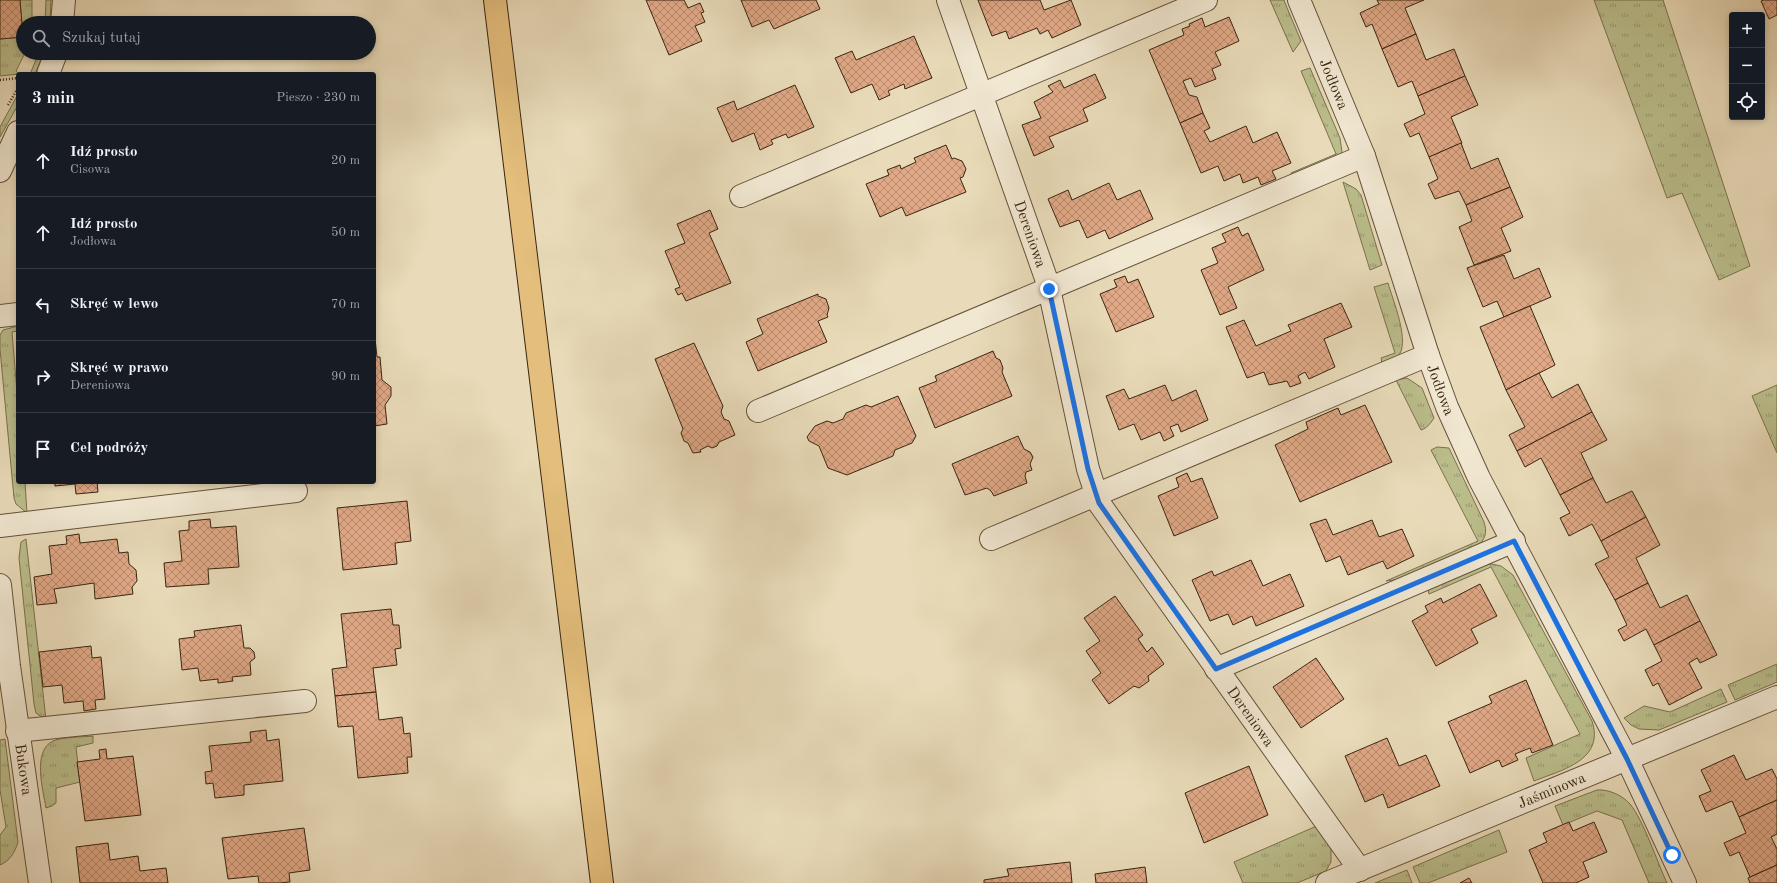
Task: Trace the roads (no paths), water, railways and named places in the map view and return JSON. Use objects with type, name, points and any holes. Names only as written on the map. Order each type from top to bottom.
[{"type":"main road","points":[[495,0],[602,883]]},
{"type":"street","points":[[63,16],[64,0]]},
{"type":"street","name":"Dereniowa","points":[[948,0],[1049,289],[1088,469],[1096,494],[1111,521],[1360,870]]},
{"type":"street","points":[[741,196],[1206,0]]},
{"type":"street","name":"Jodłowa","points":[[1299,0],[1364,156],[1446,407],[1466,449],[1627,759],[1685,883]]},
{"type":"street","points":[[49,72],[53,60]]},
{"type":"street","points":[[0,171],[16,136]]},
{"type":"street","points":[[758,411],[1364,156]]},
{"type":"street","points":[[0,316],[16,314]]},
{"type":"street","points":[[991,539],[1428,355]]},
{"type":"street","points":[[0,526],[296,491]]},
{"type":"street","points":[[1216,669],[1514,541]]},
{"type":"street","name":"Bukowa","points":[[0,585],[4,666],[18,731],[40,883]]},
{"type":"street","name":"Jaśminowa","points":[[1326,883],[1777,697]]},
{"type":"street","points":[[18,731],[305,701]]}]
